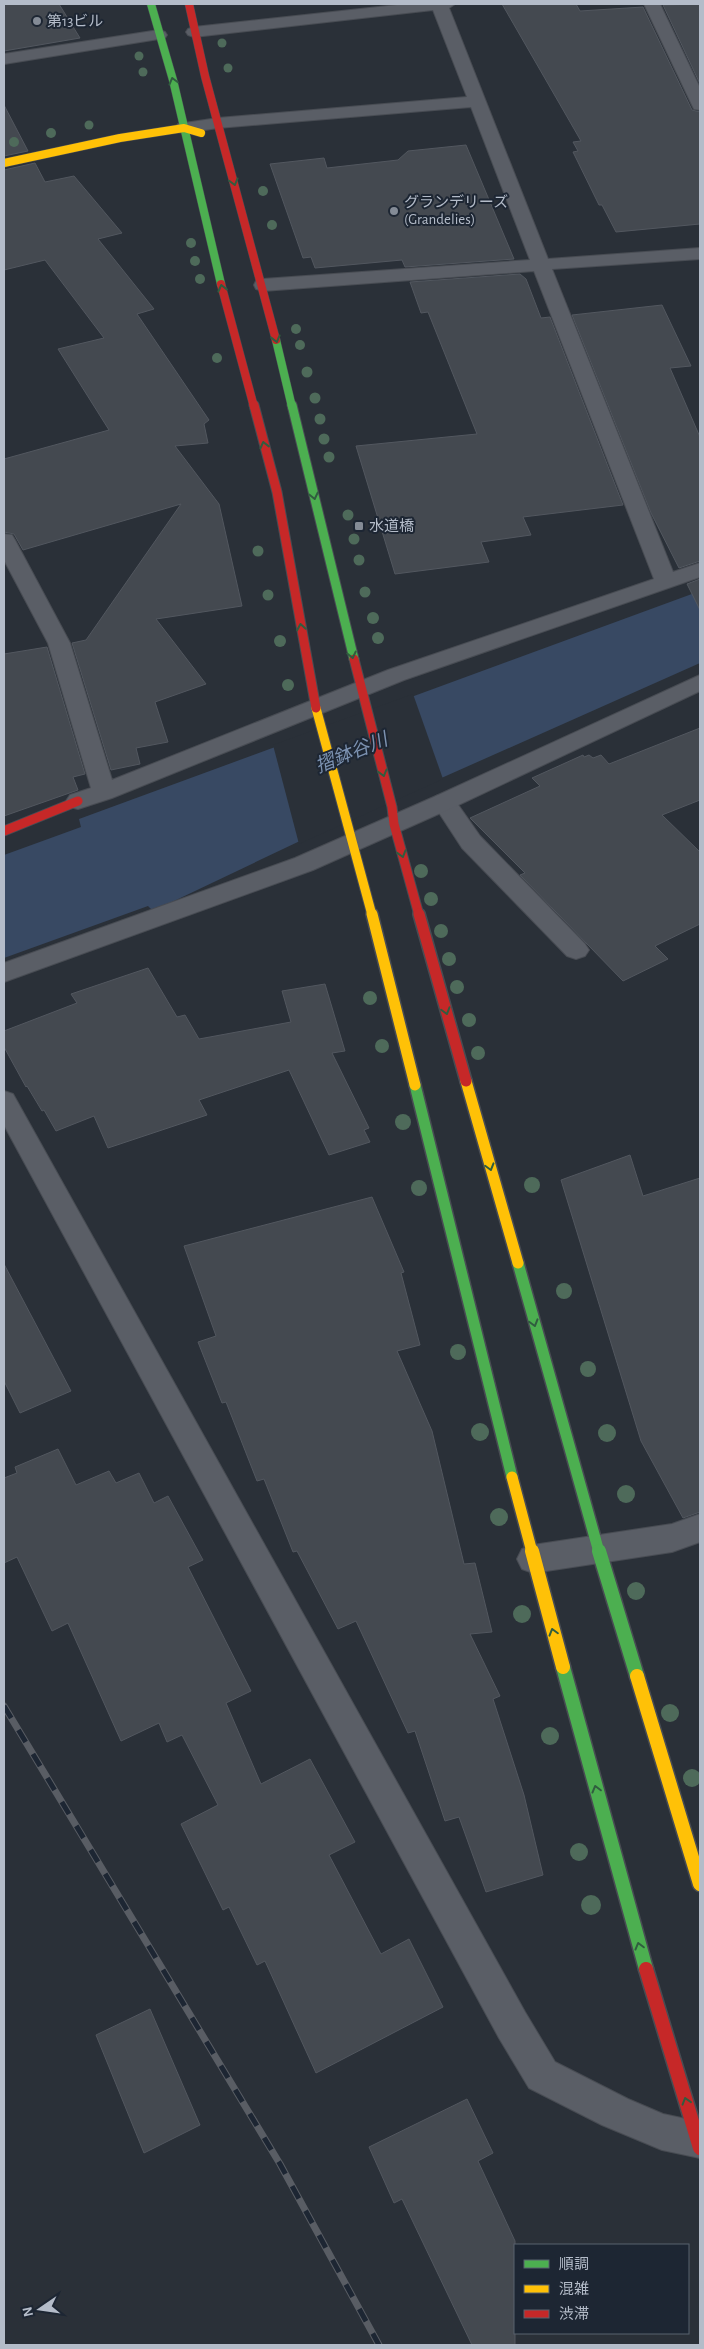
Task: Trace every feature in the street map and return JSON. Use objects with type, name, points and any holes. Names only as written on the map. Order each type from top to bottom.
[{"type":"street","points":[[151,4],[173,80],[189,122],[222,288],[277,492],[319,716],[351,833],[533,1559],[648,1978],[699,2142]]},
{"type":"street","points":[[189,4],[194,32],[263,285],[363,700],[393,816],[598,1548],[700,1884]]},
{"type":"street","points":[[194,32],[442,4],[476,101],[666,582]]},
{"type":"street","points":[[652,4],[700,105]]},
{"type":"street","points":[[4,59],[159,35]]},
{"type":"street","points":[[201,100],[208,84]]},
{"type":"street","points":[[4,163],[189,122],[218,123],[476,101]]},
{"type":"street","points":[[189,122],[226,151]]},
{"type":"street","points":[[263,285],[700,253]]},
{"type":"street","points":[[4,540],[59,643],[104,792]]},
{"type":"street","points":[[4,831],[78,801],[363,700],[404,672],[700,570]]},
{"type":"street","points":[[4,973],[304,864],[351,833],[393,816],[444,802],[700,682]]},
{"type":"street","points":[[444,802],[471,842],[576,950]]},
{"type":"street","points":[[4,1101],[512,2025],[542,2075],[615,2112],[662,2132],[699,2142]]},
{"type":"street","points":[[533,1559],[672,1538],[700,1528]]},
{"type":"water","name":"摺鉢谷川","points":[[700,591],[700,663],[302,840],[153,911],[148,906],[4,958],[4,855],[81,827],[79,819]]},
{"type":"pier","points":[[413,694],[443,779],[299,844],[273,745]]},
{"type":"building","name":"第13ビル","points":[[4,4],[59,4],[80,38],[4,51]]},
{"type":"building","points":[[502,4],[576,4],[580,11],[643,7],[692,110],[700,112],[700,224],[616,232],[602,205],[599,205],[573,152],[578,151],[573,142],[581,141]]},
{"type":"building","points":[[700,4],[700,84],[663,5]]},
{"type":"building","points":[[4,105],[28,151],[4,156]]},
{"type":"building","points":[[466,145],[514,259],[405,267],[402,260],[315,268],[311,257],[303,258],[270,164],[324,158],[327,168],[398,160],[408,151]]},
{"type":"building","points":[[35,163],[45,182],[74,176],[122,233],[98,239],[154,309],[137,314],[209,420],[204,424],[208,443],[175,446],[219,504],[242,606],[156,619],[206,684],[155,702],[168,742],[136,748],[140,764],[111,770],[72,643],[86,640],[181,504],[23,550],[14,534],[4,532],[4,459],[109,430],[58,349],[104,338],[45,260],[4,270],[4,170]]},
{"type":"building","points":[[520,274],[526,279],[541,318],[550,317],[623,505],[523,517],[531,535],[481,542],[489,562],[395,574],[356,446],[477,434],[428,312],[421,313],[410,282]]},
{"type":"building","points":[[662,305],[691,366],[670,368],[700,437],[700,561],[679,568],[651,513],[572,315]]},
{"type":"building","points":[[700,579],[700,610],[687,584]]},
{"type":"building","points":[[47,647],[85,774],[73,777],[78,790],[4,816],[4,654]]},
{"type":"building","points":[[700,728],[700,800],[662,815],[700,852],[700,924],[655,946],[668,959],[623,981],[520,875],[525,873],[470,818],[540,786],[532,778],[583,755],[584,757],[589,755],[593,758],[601,755],[609,764]]},
{"type":"building","points":[[148,968],[177,1017],[185,1015],[199,1039],[291,1022],[282,991],[325,984],[345,1051],[332,1053],[369,1128],[364,1130],[370,1142],[329,1155],[289,1070],[199,1100],[207,1115],[108,1148],[94,1116],[56,1131],[44,1110],[42,1111],[26,1087],[4,1047],[4,1031],[77,1003],[71,994]]},
{"type":"building","points":[[630,1155],[643,1196],[700,1178],[700,1512],[683,1518],[641,1441],[561,1180]]},
{"type":"building","points":[[372,1197],[404,1272],[401,1273],[420,1345],[397,1351],[432,1431],[464,1564],[475,1563],[492,1632],[470,1634],[500,1696],[493,1699],[524,1795],[543,1875],[486,1892],[459,1817],[445,1821],[415,1731],[408,1733],[356,1621],[338,1629],[297,1551],[293,1552],[264,1479],[257,1481],[226,1402],[222,1403],[198,1342],[216,1336],[184,1246]]},
{"type":"building","points":[[4,1264],[71,1391],[20,1413],[4,1381]]},
{"type":"building","points":[[58,1449],[76,1485],[109,1471],[116,1483],[139,1473],[154,1503],[168,1496],[203,1560],[188,1567],[251,1691],[226,1703],[261,1784],[310,1759],[355,1842],[329,1855],[381,1954],[409,1939],[443,2007],[316,2073],[265,1961],[257,1965],[229,1907],[223,1910],[181,1824],[218,1805],[182,1735],[167,1742],[159,1723],[121,1741],[68,1623],[52,1631],[17,1557],[4,1563],[4,1478],[17,1473],[15,1467]]},
{"type":"building","points":[[150,2009],[200,2125],[144,2153],[96,2035]]},
{"type":"building","points":[[467,2099],[493,2153],[478,2161],[515,2241],[515,2345],[472,2345],[402,2199],[394,2203],[369,2147]]},
{"type":"railway","points":[[4,1706],[280,2164],[379,2345]]},
{"type":"traffic: fast","points":[[151,4],[173,80],[221,284]]},
{"type":"traffic: fast","points":[[276,340],[354,659]]},
{"type":"traffic: fast","points":[[415,1085],[512,1477]]},
{"type":"traffic: fast","points":[[518,1263],[598,1548],[637,1676]]},
{"type":"traffic: fast","points":[[563,1667],[646,1969]]},
{"type":"traffic: slow","points":[[4,163],[120,138],[184,128],[201,133]]},
{"type":"traffic: slow","points":[[316,708],[354,841],[415,1085]]},
{"type":"traffic: slow","points":[[466,1081],[518,1263]]},
{"type":"traffic: slow","points":[[512,1477],[563,1667]]},
{"type":"traffic: slow","points":[[637,1676],[700,1884]]},
{"type":"traffic: jam","points":[[189,4],[205,76],[276,340]]},
{"type":"traffic: jam","points":[[221,284],[277,492],[316,708]]},
{"type":"traffic: jam","points":[[354,659],[392,807],[394,824],[466,1081]]},
{"type":"traffic: jam","points":[[4,831],[78,801]]},
{"type":"traffic: jam","points":[[646,1969],[700,2148]]},
{"type":"place","name":"第13ビル","points":[[37,21]]},
{"type":"place","name":"グランデリーズ (Grandelies)","points":[[394,211]]},
{"type":"place","name":"水道橋","points":[[359,526]]}]
